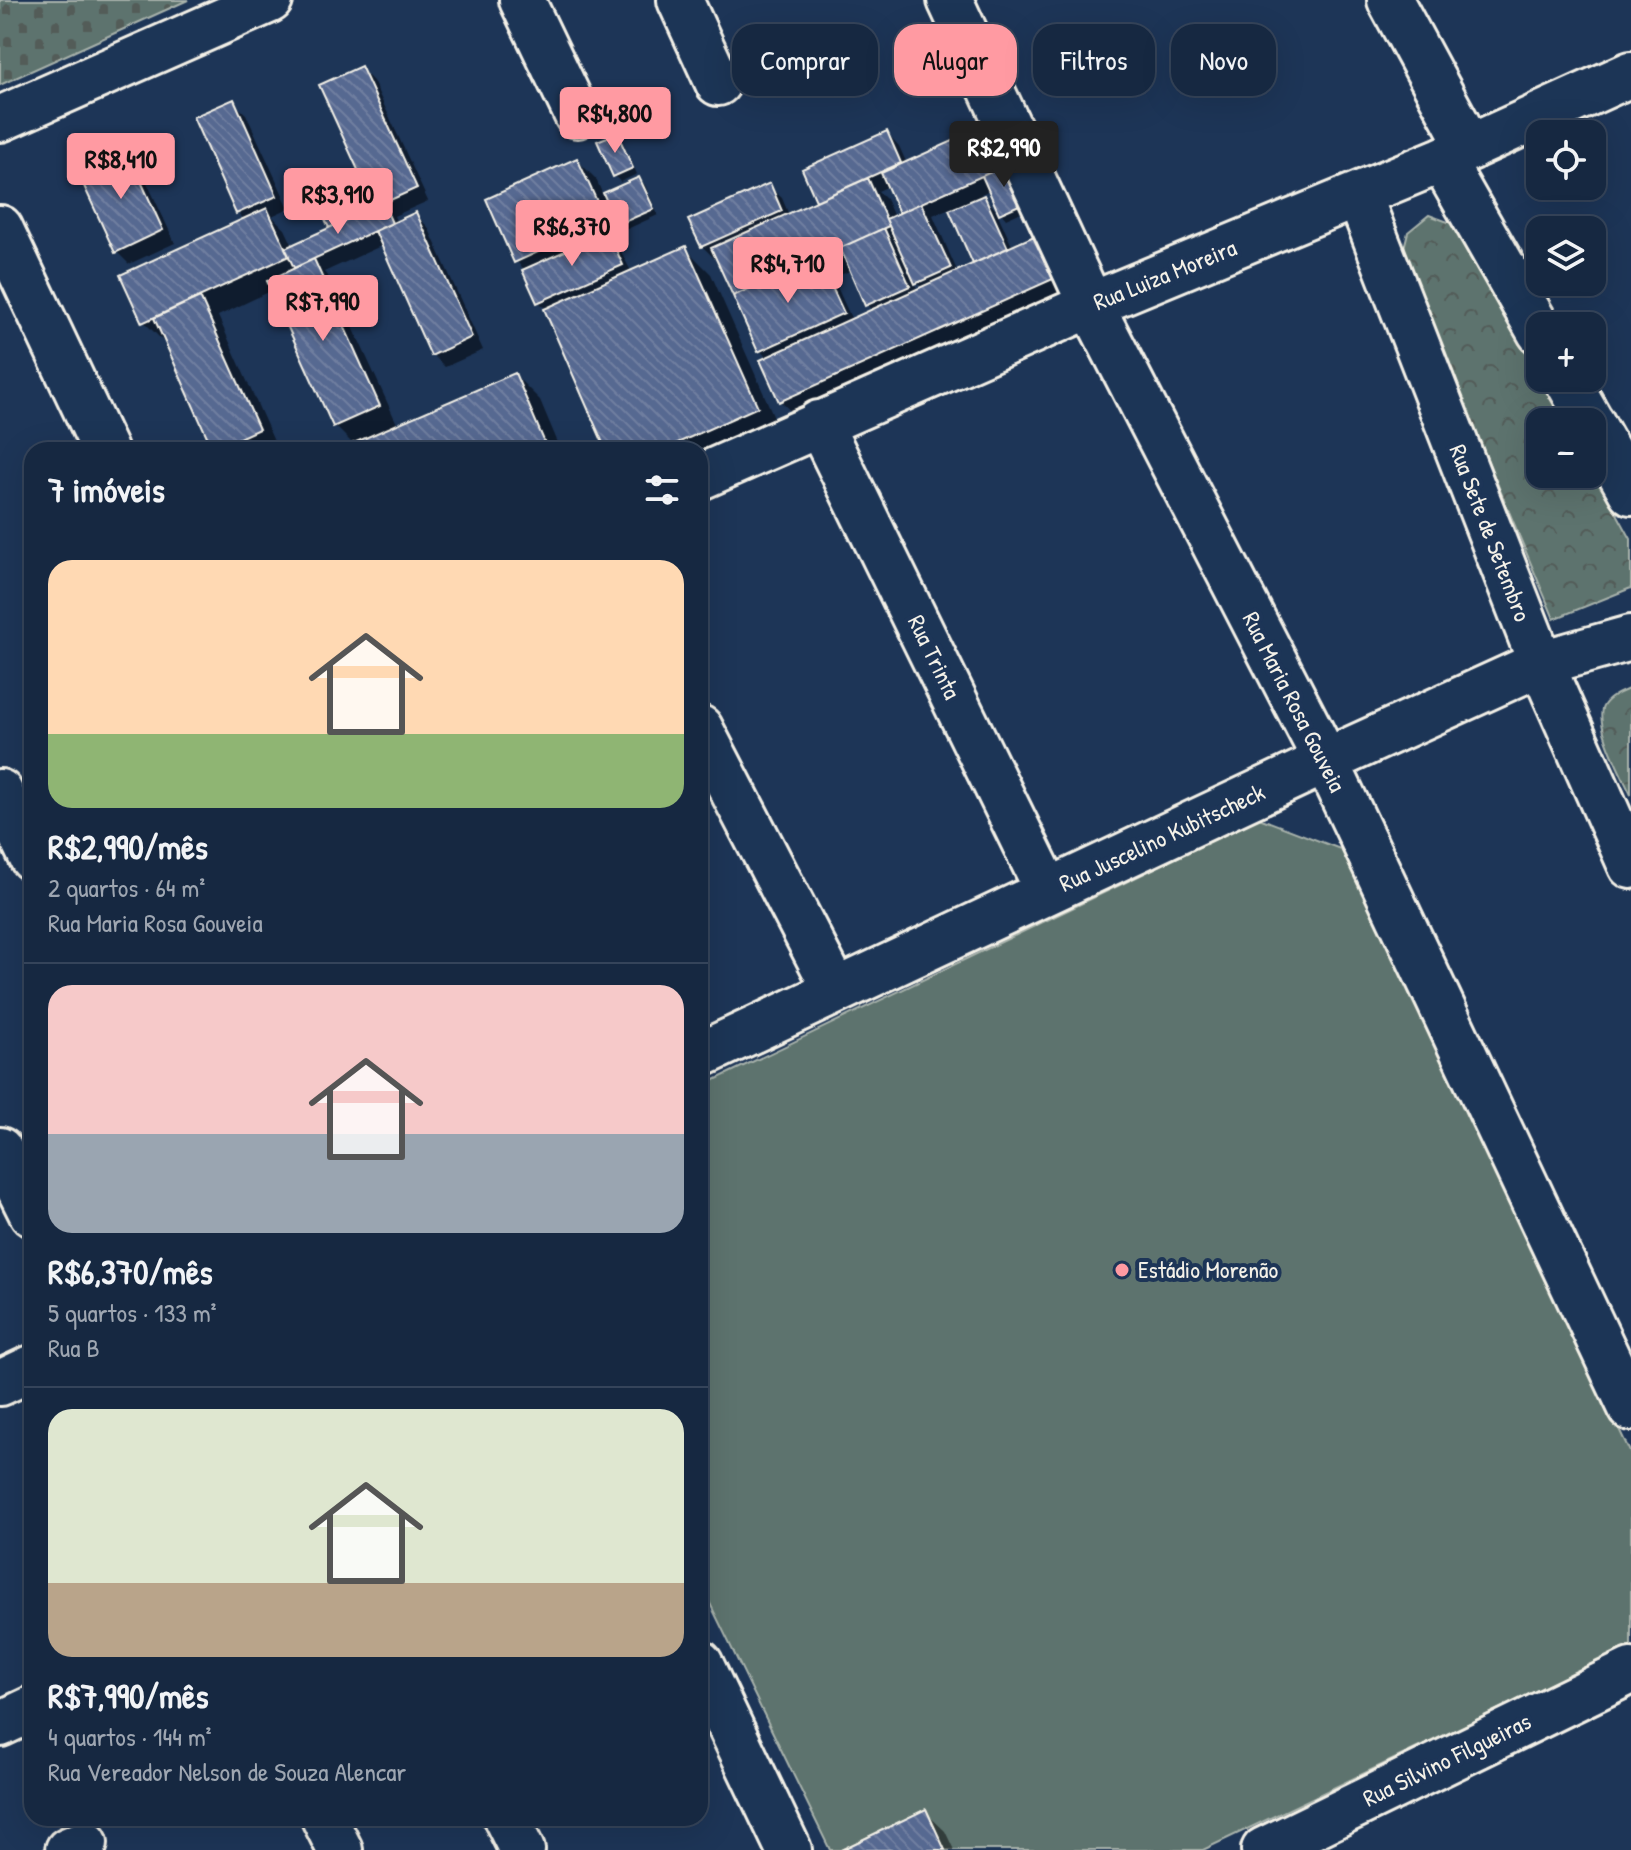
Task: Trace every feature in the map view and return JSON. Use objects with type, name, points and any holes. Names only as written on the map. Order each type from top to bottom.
[{"type":"street","points":[[0,119],[270,0]]},
{"type":"street","points":[[522,0],[577,115]]},
{"type":"street","points":[[680,0],[718,83]]},
{"type":"street","name":"Rua Maria Rosa Gouveia","points":[[950,0],[1091,305],[1326,761],[1631,1408]]},
{"type":"street","points":[[1390,0],[1456,154],[1531,312]]},
{"type":"street","name":"Rua Luiza Moreira","points":[[708,473],[1091,305],[1359,196],[1631,74]]},
{"type":"street","name":"Rua Sete de Setembro","points":[[1359,196],[1541,663],[1631,866]]},
{"type":"street","points":[[0,228],[101,442]]},
{"type":"street","name":"Rua Trinta","points":[[819,423],[1048,891]]},
{"type":"street","points":[[1606,448],[1631,492]]},
{"type":"street","name":"Rua Juscelino Kubitscheck","points":[[708,1051],[1541,663],[1631,638]]},
{"type":"street","points":[[708,743],[836,991]]},
{"type":"street","points":[[24,779],[0,790],[24,841]]},
{"type":"street","points":[[0,1150],[24,1198]]},
{"type":"street","points":[[0,1383],[24,1372]]},
{"type":"street","name":"Rua Silvino Filgueiras","points":[[1264,1850],[1631,1671]]},
{"type":"street","points":[[708,1680],[789,1850]]},
{"type":"street","points":[[0,1724],[24,1713]]},
{"type":"street","points":[[328,1826],[340,1850]]},
{"type":"street","points":[[510,1826],[522,1850]]},
{"type":"green space","points":[[0,0],[188,0],[0,85]]},
{"type":"green space","points":[[1429,215],[1459,226],[1526,352],[1526,392],[1549,392],[1558,408],[1526,408],[1526,488],[1603,488],[1631,539],[1631,588],[1554,619],[1402,256],[1408,232]]},
{"type":"green space","points":[[1631,688],[1631,795],[1605,736],[1601,713],[1609,699]]},
{"type":"green space","name":"Estádio Morenão","points":[[1259,818],[1343,850],[1631,1454],[1631,1646],[1203,1850],[945,1850],[926,1809],[841,1850],[830,1850],[708,1599],[708,1083]]},
{"type":"building","points":[[361,66],[417,188],[375,207],[319,85]]},
{"type":"building","points":[[234,99],[277,196],[236,214],[193,117]]},
{"type":"building","points":[[991,124],[1009,164],[899,213],[881,173]]},
{"type":"building","points":[[887,131],[901,163],[816,201],[802,169]]},
{"type":"building","points":[[617,133],[633,168],[613,177],[597,141]]},
{"type":"building","points":[[127,150],[163,230],[115,253],[78,173]]},
{"type":"building","points":[[577,158],[606,221],[514,263],[486,199]]},
{"type":"building","points":[[1009,164],[1026,202],[999,214],[982,176]]},
{"type":"building","points":[[344,172],[362,213],[329,228],[311,188]]},
{"type":"building","points":[[639,177],[654,209],[617,225],[603,193]]},
{"type":"building","points":[[868,178],[889,226],[733,296],[711,248]]},
{"type":"building","points":[[770,183],[782,211],[701,247],[688,220]]},
{"type":"building","points":[[984,195],[1008,248],[973,264],[949,210]]},
{"type":"building","points":[[383,203],[392,223],[294,268],[285,248]]},
{"type":"building","points":[[921,203],[951,268],[915,284],[886,219]]},
{"type":"building","points":[[267,208],[289,256],[142,323],[120,275]]},
{"type":"building","points":[[416,212],[472,337],[431,356],[375,231]]},
{"type":"building","points":[[884,228],[910,286],[865,306],[840,248]]},
{"type":"building","points":[[608,232],[623,265],[537,303],[522,270]]},
{"type":"building","points":[[1034,236],[1053,279],[779,402],[760,360]]},
{"type":"building","points":[[686,246],[758,407],[680,442],[602,442],[544,309]]},
{"type":"building","points":[[818,257],[844,313],[758,352],[733,296]]},
{"type":"building","points":[[314,259],[380,406],[333,427],[267,281]]},
{"type":"building","points":[[200,297],[259,429],[231,442],[209,442],[154,318]]},
{"type":"building","points":[[515,373],[545,442],[356,442]]},
{"type":"building","points":[[926,1809],[945,1850],[841,1850]]},
{"type":"place","name":"Estádio Morenão","points":[[1122,1270]]}]
